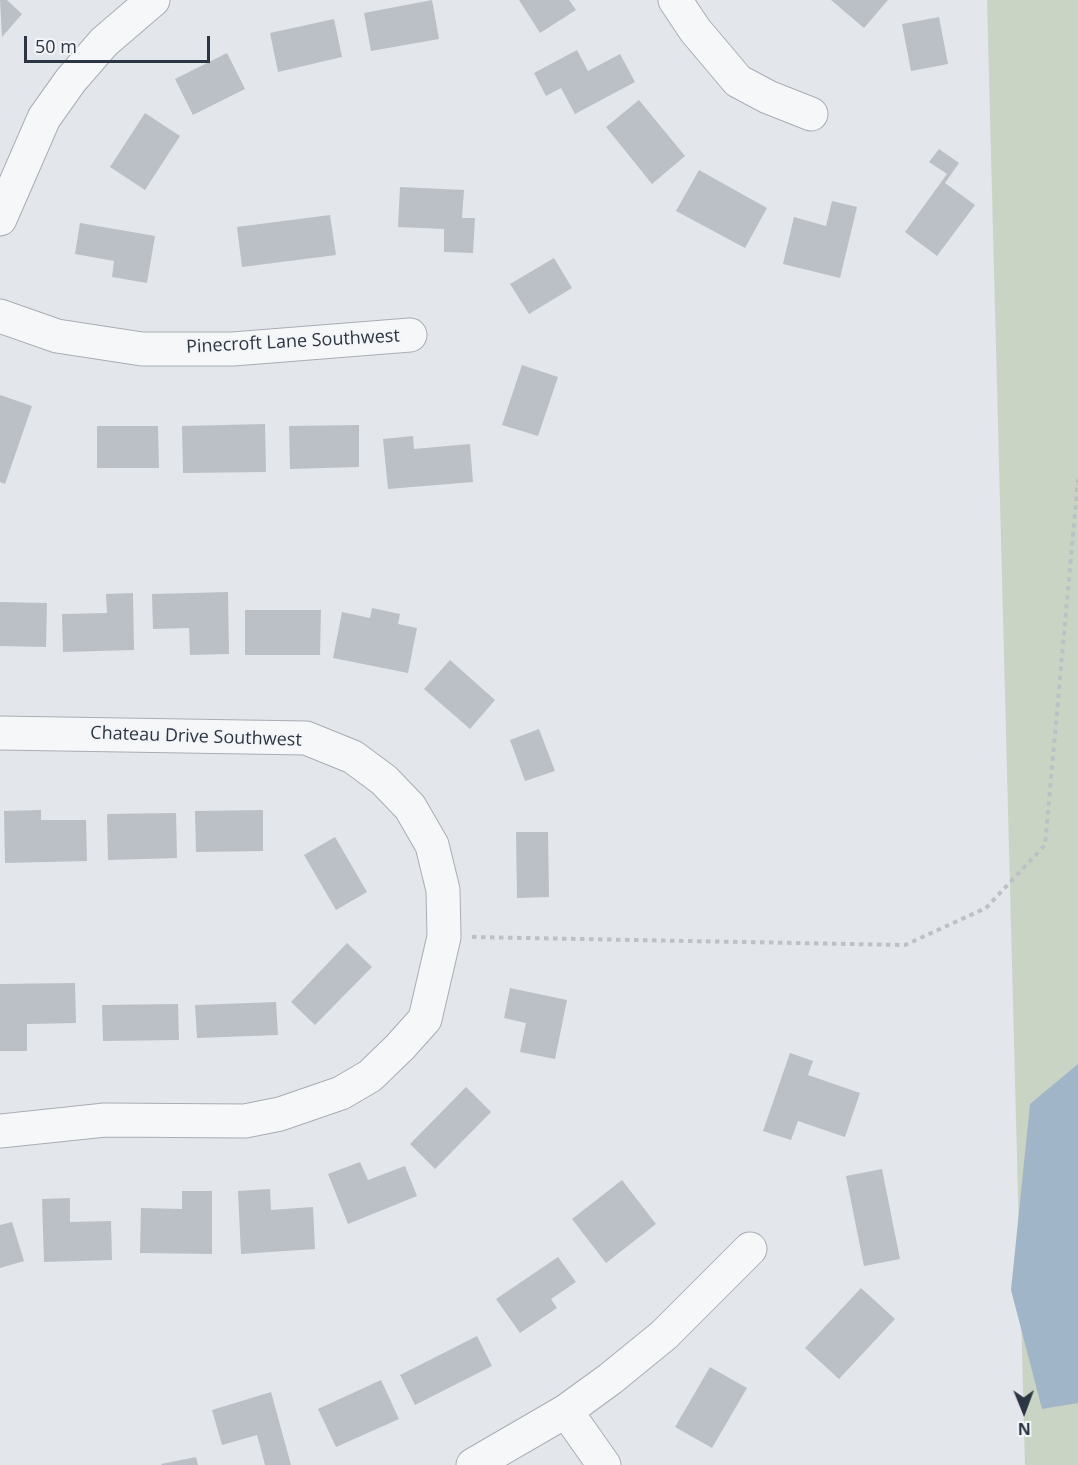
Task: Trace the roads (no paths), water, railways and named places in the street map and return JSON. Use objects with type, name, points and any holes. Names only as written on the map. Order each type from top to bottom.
[{"type":"street","points":[[0,219],[51,109],[70,80],[104,42],[153,0]]},
{"type":"street","points":[[675,0],[695,30],[738,81],[768,97],[811,114]]},
{"type":"street","name":"Pinecroft Lane Southwest","points":[[0,316],[57,336],[142,349],[233,349],[410,335]]},
{"type":"street","name":"Chateau Drive Southwest","points":[[0,733],[306,738],[353,757],[384,780],[411,807],[432,845],[443,890],[444,937],[425,1019],[370,1076],[340,1094],[280,1114],[246,1121],[105,1120],[0,1131]]},
{"type":"street","points":[[473,1465],[566,1411],[664,1335],[750,1249]]},
{"type":"street","points":[[566,1411],[604,1465]]},
{"type":"water","points":[[1078,1064],[1078,1403],[1042,1409],[1011,1290],[1030,1104]]}]
